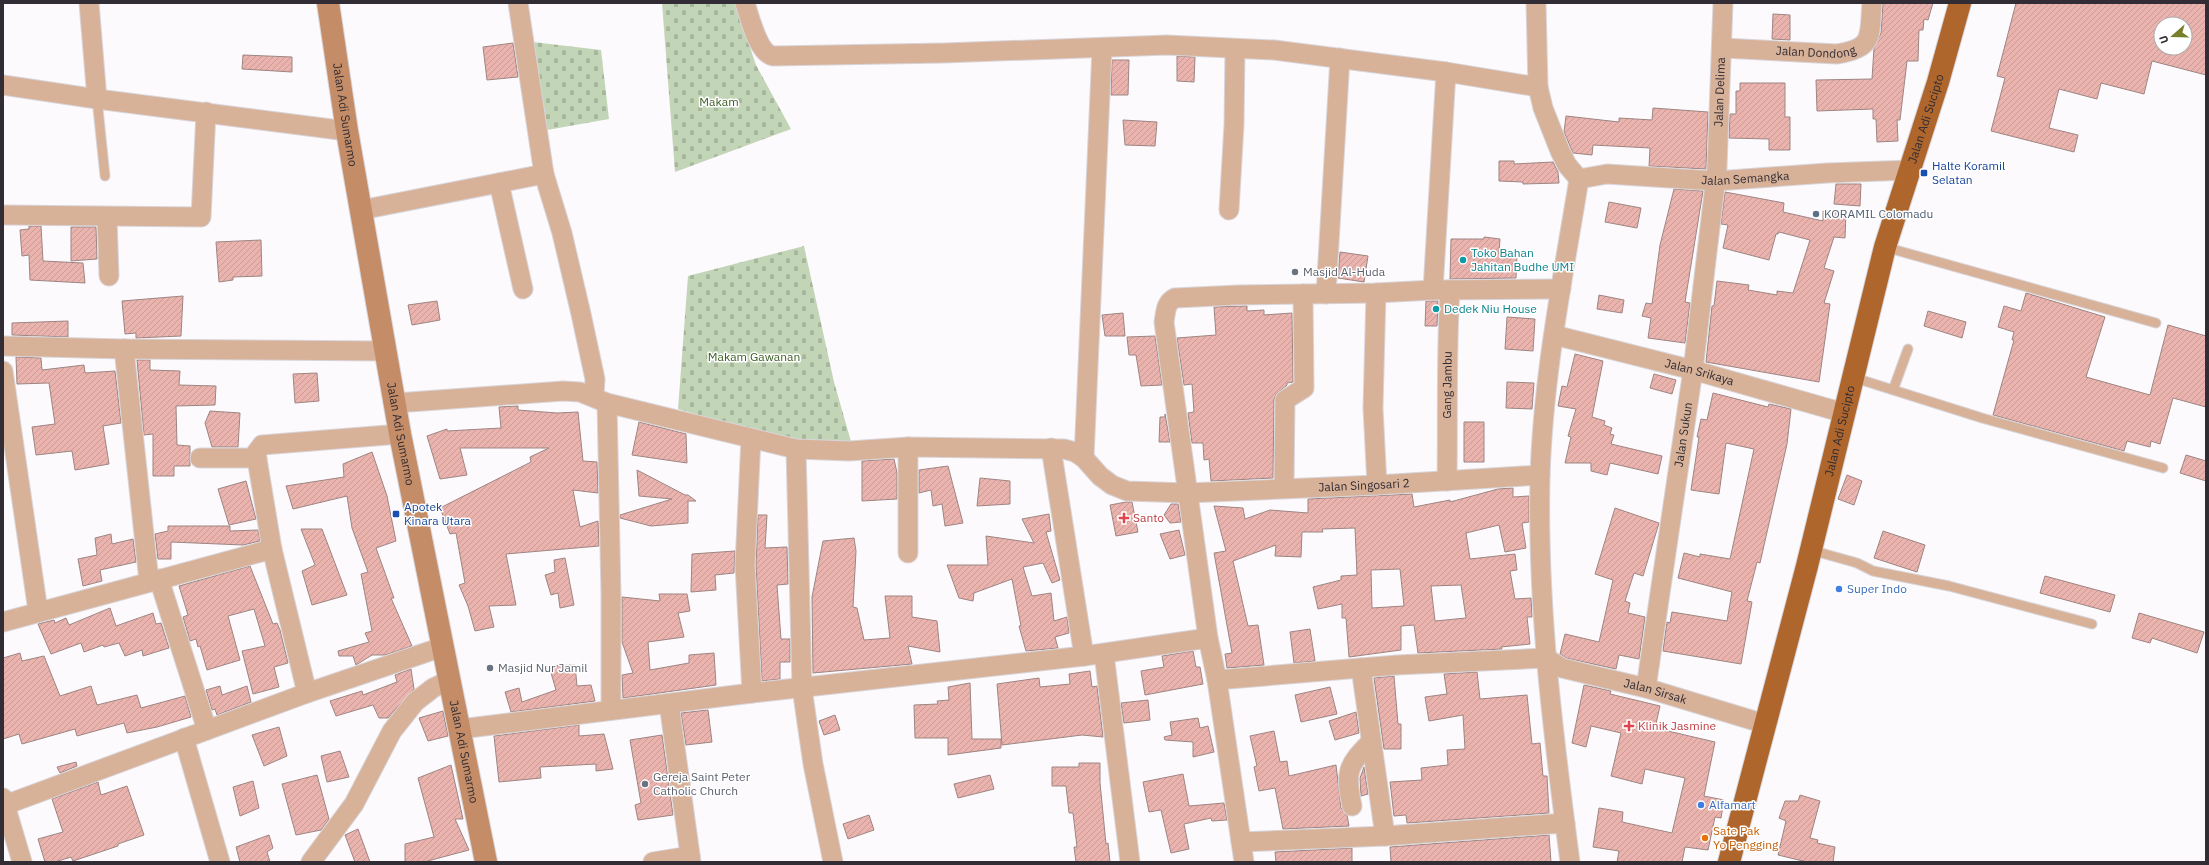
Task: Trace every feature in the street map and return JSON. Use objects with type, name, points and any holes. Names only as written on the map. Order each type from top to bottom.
[{"type":"highway","name":"Jalan Adi Sucipto","points":[[1729,862],[1811,550],[1852,377],[1885,247],[1911,170],[1960,3]]},
{"type":"main road","name":"Jalan Adi Sumarmo","points":[[328,3],[347,131],[396,403],[400,434],[486,862]]},
{"type":"street","points":[[89,3],[97,99]]},
{"type":"street","points":[[518,3],[544,174],[562,234],[600,400],[611,587],[611,710]]},
{"type":"street","points":[[745,3],[762,48],[767,55],[774,56],[1167,45],[1274,50],[1446,72],[1538,87]]},
{"type":"street","points":[[1536,3],[1538,87],[1543,108],[1567,165],[1579,178],[1545,400],[1540,475],[1540,549],[1546,658],[1570,862]]},
{"type":"street","name":"Jalan Delima","points":[[1716,182],[1723,48],[1723,3]]},
{"type":"street","name":"Jalan Dondong","points":[[1723,48],[1837,54],[1854,51],[1863,46],[1869,39],[1872,3]]},
{"type":"street","points":[[1084,458],[1102,48]]},
{"type":"street","points":[[1229,210],[1234,125],[1235,49]]},
{"type":"street","points":[[1326,294],[1340,58]]},
{"type":"street","name":"Gang Jambu","points":[[1446,72],[1441,290],[1448,378],[1447,481]]},
{"type":"street","points":[[3,85],[97,99],[347,131]]},
{"type":"street","points":[[3,215],[199,218],[202,216],[206,112]]},
{"type":"street","name":"Jalan Semangka","points":[[1579,178],[1607,174],[1716,182],[1828,173],[1911,170]]},
{"type":"street","points":[[361,210],[544,174]]},
{"type":"street","name":"Jalan Sukun","points":[[1646,688],[1693,370],[1716,182]]},
{"type":"street","points":[[499,183],[524,289]]},
{"type":"street","points":[[107,217],[108,276]]},
{"type":"street","points":[[1244,862],[1217,680],[1208,638],[1187,493],[1164,322],[1166,307],[1175,298],[1238,294],[1326,294],[1441,290],[1561,289]]},
{"type":"street","points":[[1376,293],[1373,408],[1377,485]]},
{"type":"street","points":[[1284,488],[1285,400],[1304,388],[1304,294]]},
{"type":"street","name":"Jalan Srikaya","points":[[1554,335],[1693,370],[1844,413]]},
{"type":"street","points":[[3,346],[124,349],[386,351]]},
{"type":"street","points":[[124,349],[154,580],[208,730]]},
{"type":"street","points":[[3,371],[38,611]]},
{"type":"street","points":[[396,403],[563,391],[580,392],[600,400],[796,449],[849,451],[908,447],[1051,448],[1075,452],[1084,458]]},
{"type":"street","points":[[308,693],[272,549],[257,458],[258,448],[262,445],[400,434]]},
{"type":"street","points":[[751,438],[745,565],[752,693]]},
{"type":"street","points":[[908,447],[908,553]]},
{"type":"street","points":[[1051,448],[1084,656]]},
{"type":"street","points":[[796,449],[802,688],[813,764],[833,862]]},
{"type":"street","points":[[200,458],[257,458]]},
{"type":"street","name":"Jalan Singosari 2","points":[[1084,458],[1100,476],[1112,485],[1127,490],[1187,493],[1377,485],[1540,475]]},
{"type":"street","points":[[3,622],[38,611],[272,549]]},
{"type":"street","points":[[460,729],[752,693],[1104,654],[1208,638]]},
{"type":"street","points":[[22,862],[4,801],[442,647]]},
{"type":"street","points":[[1104,654],[1130,862]]},
{"type":"street","points":[[1217,680],[1361,668],[1546,658]]},
{"type":"street","name":"Jalan Sirsak","points":[[1546,658],[1562,668],[1646,688],[1765,724]]},
{"type":"street","points":[[1361,668],[1385,836]]},
{"type":"street","points":[[311,862],[354,804],[397,725],[415,702],[433,688],[450,680]]},
{"type":"street","points":[[652,862],[691,859],[669,704]]},
{"type":"street","points":[[184,738],[220,862]]},
{"type":"street","points":[[1352,806],[1348,784],[1349,769],[1355,758],[1371,742]]},
{"type":"street","points":[[1241,842],[1385,836],[1565,823]]},
{"type":"lane","points":[[97,99],[105,176]]},
{"type":"lane","points":[[1885,247],[2156,323]]},
{"type":"lane","points":[[1893,390],[1908,349]]},
{"type":"lane","points":[[1852,377],[1982,418],[2163,468]]},
{"type":"lane","points":[[1811,550],[1857,563],[1873,571],[1949,586],[2092,624]]},
{"type":"green space","name":"Makam","points":[[662,3],[735,3],[756,65],[791,129],[675,172]]},
{"type":"green space","points":[[533,42],[601,50],[609,119],[547,130]]},
{"type":"green space","name":"Makam Gawanan","points":[[804,246],[834,382],[852,445],[784,440],[678,409],[688,276]]},
{"type":"building","points":[[1883,3],[1933,3],[1928,20],[1924,19],[1923,30],[1919,30],[1918,61],[1907,61],[1900,120],[1897,120],[1898,141],[1877,142],[1876,119],[1873,119],[1873,109],[1817,111],[1816,80],[1872,79],[1874,48],[1881,33]]},
{"type":"building","points":[[2016,3],[2206,3],[2206,75],[2152,61],[2144,94],[2101,83],[2097,99],[2059,89],[2049,128],[2078,135],[2074,152],[1991,131],[2005,78],[1997,76]]},
{"type":"building","points":[[1773,14],[1790,15],[1790,40],[1772,39]]},
{"type":"building","points":[[513,43],[518,77],[487,80],[483,47]]},
{"type":"building","points":[[243,55],[292,57],[292,72],[242,69]]},
{"type":"building","points":[[1177,56],[1195,57],[1194,82],[1177,81]]},
{"type":"building","points":[[1112,60],[1129,60],[1128,95],[1111,95]]},
{"type":"building","points":[[1740,83],[1785,83],[1785,117],[1790,117],[1790,150],[1769,150],[1769,139],[1729,138],[1730,114],[1736,114],[1736,91],[1740,91]]},
{"type":"building","points":[[1653,108],[1708,112],[1706,169],[1649,166],[1650,148],[1593,145],[1592,155],[1573,153],[1564,132],[1566,116],[1619,122],[1619,118],[1652,120]]},
{"type":"building","points":[[1123,120],[1157,122],[1155,146],[1125,145]]},
{"type":"building","points":[[1499,161],[1514,161],[1514,164],[1553,162],[1558,172],[1559,183],[1523,184],[1523,182],[1499,181]]},
{"type":"building","points":[[1836,184],[1861,184],[1860,206],[1834,204]]},
{"type":"building","points":[[1674,189],[1703,191],[1685,302],[1690,303],[1685,343],[1648,338],[1651,318],[1642,316],[1646,303],[1652,304],[1660,245]]},
{"type":"building","points":[[1725,192],[1784,203],[1783,212],[1823,221],[1823,211],[1846,213],[1845,238],[1834,237],[1824,268],[1834,271],[1824,303],[1830,304],[1819,382],[1706,362],[1712,306],[1714,306],[1717,281],[1749,285],[1748,290],[1777,295],[1777,291],[1793,293],[1810,240],[1779,232],[1776,234],[1769,260],[1723,248],[1728,225],[1721,224]]},
{"type":"building","points":[[1609,202],[1641,208],[1637,228],[1605,222]]},
{"type":"building","points":[[29,226],[41,226],[43,261],[83,263],[85,283],[30,280],[29,255],[22,256],[20,230],[29,229]]},
{"type":"building","points":[[71,227],[96,227],[97,259],[71,261]]},
{"type":"building","points":[[1484,237],[1500,239],[1499,253],[1517,254],[1516,278],[1450,279],[1451,239],[1484,239]]},
{"type":"building","points":[[261,240],[262,276],[233,277],[233,280],[219,282],[216,242]]},
{"type":"building","points":[[1340,252],[1368,256],[1364,282],[1338,278]]},
{"type":"building","points":[[2026,293],[2105,317],[2086,377],[2150,395],[2168,325],[2206,336],[2206,407],[2173,398],[2160,444],[2151,441],[2150,447],[2127,441],[2124,451],[1993,415],[2014,340],[2012,340],[2014,332],[1998,327],[2004,306],[2021,311]]},
{"type":"building","points":[[1599,295],[1624,300],[1622,313],[1597,309]]},
{"type":"building","points":[[183,296],[181,336],[136,338],[136,333],[125,334],[122,301]]},
{"type":"building","points":[[437,301],[440,320],[412,325],[408,305]]},
{"type":"building","points":[[1426,301],[1438,301],[1437,326],[1425,326]]},
{"type":"building","points":[[1247,306],[1247,311],[1264,310],[1264,315],[1292,313],[1293,382],[1287,383],[1287,385],[1276,394],[1274,400],[1273,478],[1211,481],[1209,459],[1204,460],[1203,443],[1192,443],[1188,413],[1194,412],[1192,384],[1184,385],[1177,338],[1216,335],[1214,307]]},
{"type":"building","points":[[1928,311],[1966,322],[1962,338],[1924,326]]},
{"type":"building","points":[[1123,313],[1125,336],[1105,336],[1102,315]]},
{"type":"building","points":[[1507,317],[1535,319],[1533,351],[1505,349]]},
{"type":"building","points":[[68,321],[68,337],[12,335],[12,323]]},
{"type":"building","points":[[1155,336],[1162,385],[1141,386],[1136,355],[1129,355],[1127,337]]},
{"type":"building","points":[[1575,354],[1603,361],[1592,417],[1605,421],[1604,425],[1612,428],[1610,434],[1614,435],[1611,444],[1662,456],[1658,474],[1610,463],[1607,475],[1591,471],[1591,463],[1565,463],[1571,437],[1568,436],[1576,409],[1558,406],[1562,386],[1567,387]]},
{"type":"building","points":[[16,357],[41,358],[42,370],[84,365],[85,373],[115,371],[121,423],[103,426],[109,464],[75,470],[72,451],[36,455],[32,427],[55,424],[49,383],[17,384]]},
{"type":"building","points":[[137,360],[150,360],[150,370],[180,371],[179,385],[216,386],[215,405],[176,406],[177,445],[190,446],[190,466],[174,466],[174,476],[153,476],[153,434],[144,435]]},
{"type":"building","points":[[317,373],[319,401],[295,403],[293,374]]},
{"type":"building","points":[[1654,374],[1676,380],[1672,394],[1650,388]]},
{"type":"building","points":[[1507,382],[1534,383],[1532,409],[1506,408]]},
{"type":"building","points":[[1713,393],[1768,407],[1769,404],[1791,409],[1787,444],[1760,563],[1757,562],[1747,601],[1752,602],[1741,664],[1663,651],[1667,622],[1670,623],[1672,612],[1727,621],[1732,592],[1678,578],[1684,553],[1700,557],[1700,554],[1730,559],[1754,449],[1726,443],[1719,494],[1691,490],[1699,437],[1697,437],[1701,419],[1707,420]]},
{"type":"building","points":[[518,406],[518,410],[557,413],[578,412],[583,461],[597,462],[598,493],[573,490],[580,527],[598,521],[599,546],[506,554],[516,605],[489,606],[494,627],[475,631],[468,606],[459,585],[465,583],[456,533],[450,534],[440,508],[531,462],[530,457],[549,448],[460,448],[467,475],[440,479],[427,436],[447,429],[447,431],[501,428],[499,407]]},
{"type":"building","points":[[210,411],[240,413],[238,447],[212,447],[205,423]]},
{"type":"building","points":[[1165,414],[1170,442],[1159,442],[1160,417],[1165,417]]},
{"type":"building","points":[[639,422],[686,434],[687,463],[632,455]]},
{"type":"building","points":[[1464,422],[1484,422],[1484,462],[1464,462]]},
{"type":"building","points":[[372,452],[387,496],[396,541],[376,548],[394,598],[391,598],[412,646],[385,655],[372,655],[356,665],[353,656],[339,656],[338,651],[369,642],[365,633],[372,631],[361,574],[368,572],[352,528],[347,496],[293,509],[286,486],[344,477],[343,464]]},
{"type":"building","points":[[2186,455],[2206,461],[2206,481],[2180,473]]},
{"type":"building","points":[[894,459],[897,473],[897,499],[862,501],[862,461]]},
{"type":"building","points":[[948,466],[963,523],[945,526],[942,504],[933,506],[931,490],[919,493],[919,470]]},
{"type":"building","points":[[637,470],[685,495],[688,495],[696,501],[688,501],[688,523],[651,526],[620,518],[620,515],[672,499],[639,496]]},
{"type":"building","points":[[1847,475],[1862,481],[1854,505],[1838,499]]},
{"type":"building","points":[[980,478],[1010,481],[1010,504],[977,506]]},
{"type":"building","points":[[246,481],[256,519],[229,525],[218,489]]},
{"type":"building","points":[[1513,488],[1513,497],[1529,496],[1529,522],[1522,523],[1526,548],[1505,552],[1499,525],[1466,533],[1470,559],[1515,554],[1517,570],[1510,571],[1515,599],[1531,598],[1532,617],[1527,617],[1530,644],[1501,647],[1502,649],[1418,653],[1414,625],[1401,626],[1401,650],[1349,657],[1346,618],[1342,618],[1342,604],[1318,609],[1313,587],[1341,580],[1341,576],[1357,575],[1355,528],[1322,529],[1323,532],[1302,532],[1301,557],[1275,556],[1276,545],[1233,561],[1248,626],[1258,625],[1264,665],[1227,668],[1225,654],[1232,653],[1214,553],[1226,551],[1214,506],[1243,508],[1245,519],[1270,510],[1308,513],[1308,499],[1412,494],[1414,507],[1450,500],[1450,502],[1498,489]],"holes":[[[1400,569],[1404,606],[1372,608],[1371,570]],[[1461,585],[1466,618],[1435,621],[1431,586]]]},
{"type":"building","name":"Santo","points":[[1132,502],[1138,532],[1116,536],[1110,505]]},
{"type":"building","points":[[1171,504],[1178,504],[1181,522],[1170,523],[1164,515]]},
{"type":"building","points":[[1615,508],[1659,523],[1643,576],[1634,573],[1625,601],[1630,603],[1628,613],[1645,617],[1639,659],[1619,655],[1616,669],[1566,658],[1560,654],[1565,634],[1599,642],[1613,580],[1595,574]]},
{"type":"building","points":[[1049,514],[1051,531],[1046,532],[1060,580],[1052,583],[1043,563],[1023,567],[1032,596],[1051,593],[1054,621],[1067,617],[1069,633],[1055,637],[1058,648],[1026,651],[1019,626],[1021,626],[1012,579],[974,593],[973,601],[959,598],[947,565],[988,565],[986,536],[1034,543],[1022,519]]},
{"type":"building","points":[[758,515],[767,515],[765,548],[787,547],[788,584],[777,585],[781,639],[790,639],[790,662],[780,662],[780,679],[762,681],[756,565]]},
{"type":"building","points":[[168,526],[230,526],[230,531],[258,530],[260,541],[243,545],[171,542],[171,559],[158,559],[155,534],[168,531]]},
{"type":"building","points":[[301,529],[322,529],[347,595],[312,605],[302,571],[315,565]]},
{"type":"building","points":[[1179,530],[1185,555],[1170,559],[1160,534]]},
{"type":"building","points":[[1883,531],[1925,545],[1917,572],[1874,558]]},
{"type":"building","points":[[111,534],[112,544],[133,539],[136,562],[100,570],[102,581],[83,586],[78,559],[97,555],[95,538]]},
{"type":"building","points":[[854,538],[856,551],[853,607],[857,608],[864,640],[890,638],[885,596],[912,596],[912,617],[937,621],[940,652],[908,646],[912,664],[813,673],[812,597],[823,541]]},
{"type":"building","points":[[735,551],[734,573],[715,575],[716,590],[691,592],[692,554]]},
{"type":"building","points":[[565,558],[574,605],[560,608],[558,593],[551,595],[545,575],[555,572],[554,560]]},
{"type":"building","points":[[250,566],[273,624],[277,623],[280,630],[288,663],[274,667],[279,687],[253,694],[242,651],[265,646],[254,609],[228,616],[240,660],[207,670],[200,646],[198,647],[196,639],[190,641],[183,617],[188,615],[179,586]]},
{"type":"building","points":[[2045,576],[2115,595],[2110,612],[2040,593]]},
{"type":"building","points":[[659,594],[687,594],[690,611],[678,613],[684,637],[648,642],[650,670],[689,663],[689,655],[714,653],[716,685],[623,698],[622,675],[633,673],[622,642],[622,597],[660,601]]},
{"type":"building","points":[[110,608],[116,626],[153,613],[156,624],[161,623],[169,648],[143,656],[142,650],[125,656],[119,643],[104,647],[103,645],[84,652],[81,643],[51,654],[38,624],[54,620],[55,623],[66,618],[69,625]]},
{"type":"building","points":[[2139,613],[2204,632],[2197,653],[2152,638],[2150,643],[2132,638]]},
{"type":"building","points":[[1310,629],[1315,661],[1294,663],[1290,632]]},
{"type":"building","points":[[1193,651],[1196,667],[1200,667],[1203,684],[1145,695],[1141,671],[1164,667],[1162,656]]},
{"type":"building","points":[[20,653],[22,661],[44,656],[60,696],[91,686],[97,705],[137,695],[141,708],[185,696],[191,717],[157,727],[127,733],[124,723],[77,736],[75,729],[22,744],[19,734],[3,739],[3,658]]},
{"type":"building","points":[[575,665],[577,686],[591,685],[595,701],[511,712],[505,692],[519,688],[522,702],[556,690],[549,666]]},
{"type":"building","points":[[411,669],[414,689],[388,718],[379,718],[373,705],[336,716],[330,701],[362,691],[363,695],[397,682],[395,675]]},
{"type":"building","points":[[1090,671],[1092,687],[1097,686],[1103,737],[1082,735],[1002,745],[997,684],[1039,678],[1040,687],[1070,684],[1069,674]]},
{"type":"building","points":[[1477,672],[1480,699],[1527,695],[1532,744],[1540,743],[1543,776],[1547,776],[1549,813],[1407,823],[1406,815],[1394,816],[1390,782],[1422,780],[1421,768],[1448,765],[1447,750],[1465,749],[1463,715],[1429,721],[1425,697],[1447,694],[1444,674]]},
{"type":"building","points":[[1394,676],[1398,724],[1401,724],[1401,749],[1384,749],[1374,678]]},
{"type":"building","points":[[970,683],[972,739],[1001,739],[1001,748],[948,755],[948,738],[915,738],[914,705],[938,704],[937,701],[949,700],[948,687]]},
{"type":"building","points":[[1584,685],[1611,691],[1610,694],[1660,706],[1655,728],[1715,742],[1704,796],[1724,800],[1721,818],[1715,817],[1708,850],[1685,847],[1682,862],[1617,862],[1619,851],[1593,847],[1599,808],[1623,812],[1622,822],[1672,833],[1685,778],[1645,769],[1642,784],[1611,776],[1621,733],[1591,726],[1586,747],[1572,743]]},
{"type":"building","points":[[220,686],[222,695],[247,686],[251,702],[217,715],[215,709],[212,710],[206,690]]},
{"type":"building","points":[[1330,687],[1337,714],[1301,722],[1295,695]]},
{"type":"building","points":[[1148,700],[1150,720],[1124,723],[1121,703]]},
{"type":"building","points":[[708,710],[712,742],[686,745],[681,713]]},
{"type":"building","points":[[443,711],[448,736],[428,741],[419,718]]},
{"type":"building","points":[[1356,712],[1359,733],[1335,740],[1329,721]]},
{"type":"building","points":[[835,715],[840,730],[824,735],[819,721]]},
{"type":"building","points":[[1198,718],[1200,728],[1208,726],[1214,752],[1193,757],[1193,742],[1165,740],[1164,737],[1172,735],[1170,722]]},
{"type":"building","points":[[579,725],[579,736],[604,734],[613,769],[596,771],[596,764],[540,767],[541,778],[499,782],[494,736]]},
{"type":"building","points":[[279,727],[287,756],[264,766],[252,735]]},
{"type":"building","points":[[1274,731],[1280,762],[1287,761],[1289,776],[1336,765],[1341,808],[1347,815],[1349,826],[1283,829],[1275,788],[1259,791],[1254,767],[1257,766],[1250,736]]},
{"type":"building","points":[[662,735],[673,815],[638,820],[635,805],[641,803],[630,740]]},
{"type":"building","points":[[340,751],[349,777],[327,782],[321,756]]},
{"type":"building","points":[[76,762],[77,766],[60,773],[57,767]]},
{"type":"building","points":[[1079,763],[1100,763],[1100,783],[1106,844],[1108,843],[1110,862],[1076,862],[1074,847],[1077,847],[1073,813],[1069,813],[1066,786],[1052,786],[1052,767],[1079,767]]},
{"type":"building","points":[[451,765],[463,819],[455,819],[469,850],[424,862],[405,862],[405,844],[434,837],[418,778]]},
{"type":"building","points":[[1364,767],[1368,794],[1361,796],[1360,778]]},
{"type":"building","points":[[1183,774],[1189,806],[1224,803],[1227,820],[1212,821],[1211,818],[1184,824],[1189,849],[1171,853],[1161,810],[1149,812],[1143,782]]},
{"type":"building","points":[[317,775],[329,819],[321,830],[296,835],[282,784]]},
{"type":"building","points":[[990,775],[994,789],[958,798],[954,784]]},
{"type":"building","points":[[253,781],[259,808],[240,816],[233,787]]},
{"type":"building","points":[[98,782],[101,795],[127,786],[144,835],[118,844],[118,846],[73,861],[71,857],[55,862],[45,862],[38,839],[63,832],[52,799]]},
{"type":"building","points":[[1800,795],[1820,801],[1810,838],[1818,840],[1817,843],[1835,847],[1833,862],[1807,862],[1778,855],[1786,821],[1779,818],[1785,801],[1798,801]]},
{"type":"building","points":[[869,815],[874,830],[848,839],[843,824]]},
{"type":"building","points":[[358,829],[370,862],[355,862],[345,835]]},
{"type":"building","points":[[269,835],[273,848],[267,852],[270,862],[240,862],[236,847]]},
{"type":"building","points":[[1549,835],[1551,862],[1391,862],[1390,847]]},
{"type":"building","points":[[1352,848],[1352,862],[1276,862],[1275,852]]},
{"type":"place","name":"Halte Koramil Selatan","points":[[1924,173]]},
{"type":"place","name":"KORAMIL Colomadu","points":[[1816,214]]},
{"type":"place","name":"Toko Bahan Jahitan Budhe UMI","points":[[1463,260]]},
{"type":"place","name":"Masjid Al-Huda","points":[[1295,272]]},
{"type":"place","name":"Dedek Niu House","points":[[1436,309]]},
{"type":"place","name":"Apotek Kinara Utara","points":[[396,514]]},
{"type":"place","name":"Santo","points":[[1124,518]]},
{"type":"place","name":"Super Indo","points":[[1839,589]]},
{"type":"place","name":"Masjid Nur Jamil","points":[[490,668]]},
{"type":"place","name":"Klinik Jasmine","points":[[1629,726]]},
{"type":"place","name":"Gereja Saint Peter Catholic Church","points":[[645,784]]},
{"type":"place","name":"Alfamart","points":[[1701,805]]},
{"type":"place","name":"Sate Pak Yo Pengging","points":[[1705,838]]}]
